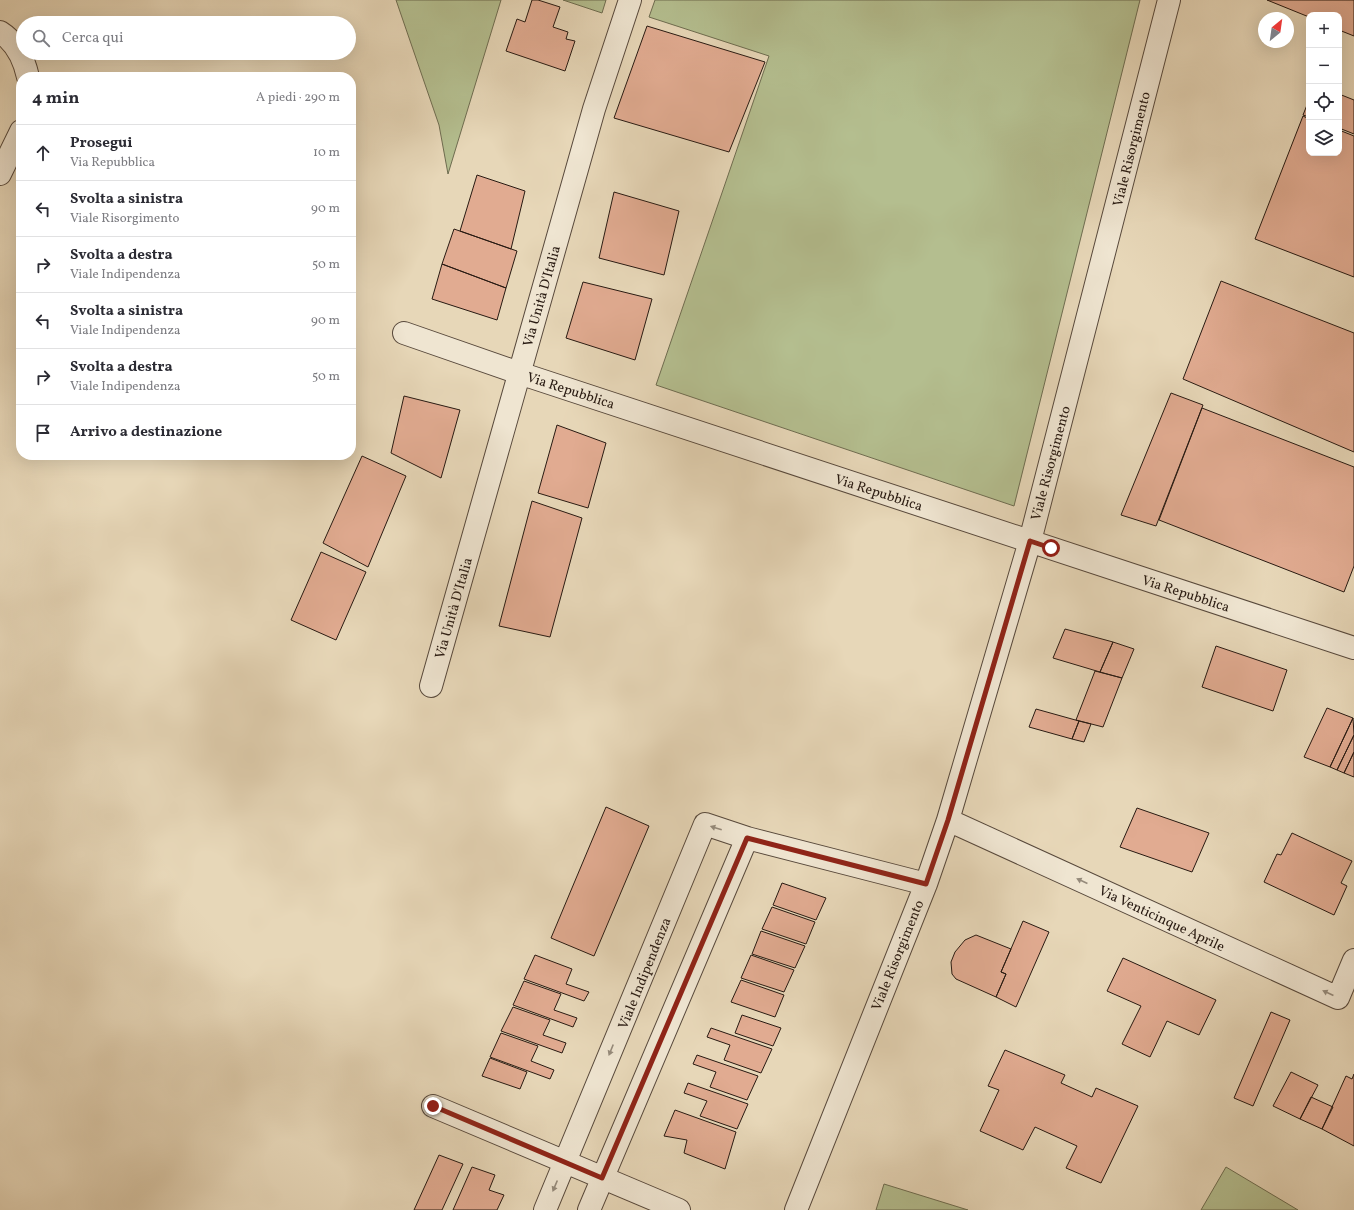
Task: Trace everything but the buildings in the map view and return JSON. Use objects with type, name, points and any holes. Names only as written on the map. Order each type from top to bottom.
[{"type":"street","name":"Via Unità D'Italia","points":[[431,686],[594,109],[630,0]]},
{"type":"street","name":"Viale Risorgimento","points":[[796,1210],[926,884],[948,820],[1030,541],[1169,0]]},
{"type":"street","points":[[0,32],[16,47]]},
{"type":"street","points":[[22,60],[27,72]]},
{"type":"street","points":[[0,174],[16,141]]},
{"type":"street","name":"Via Repubblica","points":[[404,333],[519,373],[1354,648]]},
{"type":"street","name":"Via Venticinque Aprile","points":[[948,820],[1338,998],[1354,960]]},
{"type":"street","name":"Viale Indipendenza","points":[[545,1210],[705,824],[747,838],[926,884]]},
{"type":"street","points":[[589,1210],[747,838]]},
{"type":"street","points":[[433,1106],[679,1210]]},
{"type":"green space","points":[[396,0],[501,0],[448,174],[439,125]]},
{"type":"green space","points":[[563,0],[606,0],[602,13]]},
{"type":"green space","points":[[655,0],[1140,0],[1014,506],[656,385],[769,56],[649,17]]},
{"type":"green space","points":[[1226,1167],[1298,1210],[1201,1210]]},
{"type":"green space","points":[[884,1184],[968,1210],[876,1210]]},
{"type":"route","points":[[433,1106],[602,1178],[747,838],[926,884],[948,820],[1030,541],[1051,548]]}]
